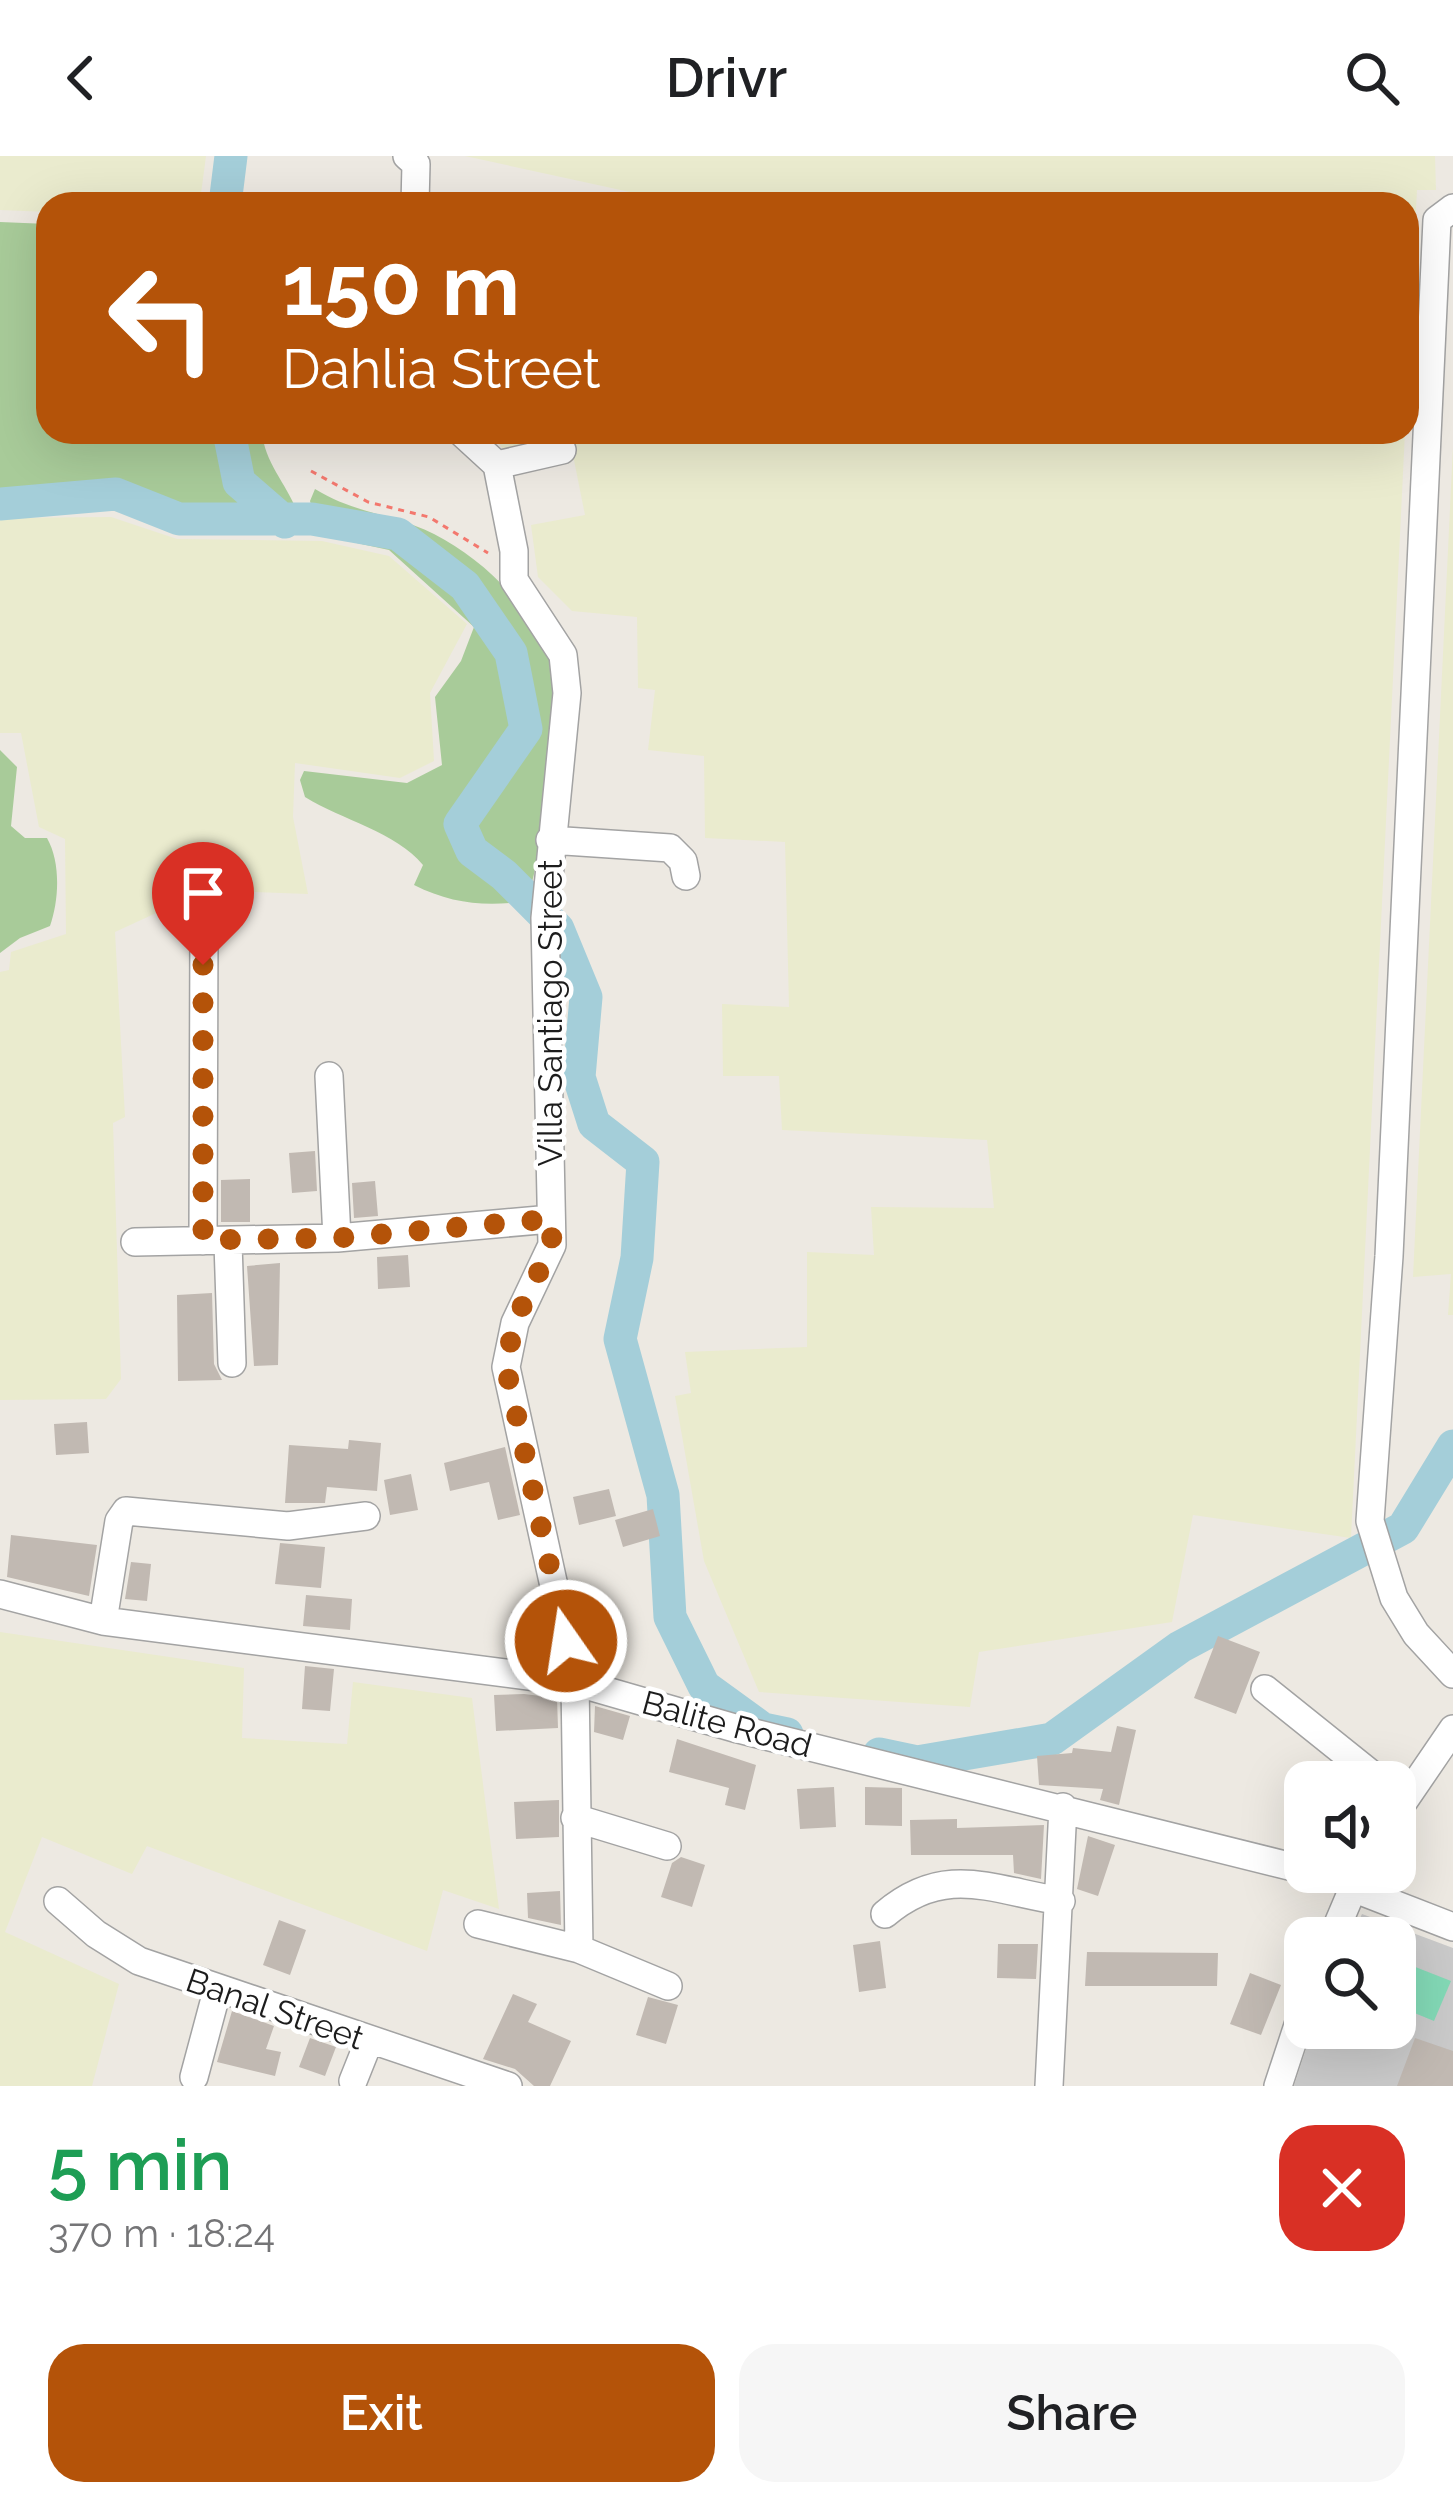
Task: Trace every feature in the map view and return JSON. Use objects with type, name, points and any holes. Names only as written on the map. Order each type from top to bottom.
[{"type":"street","points":[[407,156],[416,164],[415,192]]},
{"type":"street","points":[[1453,208],[1437,220],[1389,1256],[1370,1520],[1379,1564],[1416,1634],[1453,1674]]},
{"type":"street","points":[[474,444],[497,465],[562,450]]},
{"type":"street","name":"Villa Santiago Street","points":[[497,465],[514,551],[514,580],[563,655],[567,693],[545,918],[552,1245],[514,1323],[506,1367],[575,1682],[579,1949]]},
{"type":"street","points":[[550,840],[670,848],[683,860],[686,876]]},
{"type":"street","points":[[204,925],[216,1242],[232,1363]]},
{"type":"street","points":[[329,1076],[337,1238]]},
{"type":"street","points":[[135,1242],[337,1238],[551,1219]]},
{"type":"street","points":[[103,1621],[119,1521],[126,1511],[288,1526],[366,1516]]},
{"type":"street","name":"Balite Road","points":[[0,1594],[103,1621],[575,1682],[728,1726],[1284,1864]]},
{"type":"street","points":[[1265,1689],[1355,1761]]},
{"type":"street","points":[[1416,1779],[1453,1729]]},
{"type":"street","points":[[1048,2086],[1063,1807]]},
{"type":"street","points":[[575,1818],[667,1846]]},
{"type":"street","points":[[885,1914],[917,1890],[962,1880],[1061,1901]]},
{"type":"street","name":"Balite Road","points":[[1367,1893],[1453,1927]]},
{"type":"street","name":"Banal Street","points":[[58,1901],[118,1950],[218,1991],[508,2086]]},
{"type":"street","points":[[478,1924],[579,1949],[668,1987]]},
{"type":"street","points":[[194,2078],[218,1991]]},
{"type":"street","points":[[353,2080],[369,2041]]},
{"type":"street","points":[[1277,2086],[1290,2049]]},
{"type":"path","points":[[311,471],[368,502],[429,517],[479,544],[514,580]]},
{"type":"shaded area","points":[[1416,1934],[1453,1948],[1453,2086],[1294,2086],[1306,2049],[1416,2049]]},
{"type":"green space","points":[[0,156],[206,156],[201,192],[36,192],[36,212],[0,210]]},
{"type":"green space","points":[[465,156],[1435,156],[1436,190],[1417,192],[630,192]]},
{"type":"green space","points":[[0,222],[36,224],[36,444],[264,444],[302,530],[186,532],[119,509],[0,507]]},
{"type":"green space","points":[[499,444],[1404,444],[1351,1538],[1193,1515],[1172,1622],[979,1652],[970,1707],[759,1692],[704,1561],[675,1396],[691,1393],[685,1352],[807,1347],[807,1252],[874,1255],[871,1207],[994,1208],[987,1140],[782,1130],[779,1076],[723,1076],[722,1004],[789,1007],[785,842],[705,838],[704,756],[648,750],[655,690],[638,688],[637,617],[572,611],[538,577],[531,525],[585,515],[574,460],[517,466]]},
{"type":"green space","points":[[1453,446],[1453,1315],[1448,1315],[1451,1274],[1413,1277]]},
{"type":"green space","points":[[315,489],[345,504],[419,527],[452,545],[502,585],[541,637],[555,679],[557,708],[546,814],[527,901],[469,902],[414,885],[423,865],[412,854],[384,835],[305,797],[300,780],[304,771],[407,783],[442,765],[435,697],[461,661],[474,627],[389,550],[329,537],[327,531],[318,529],[310,501]]},
{"type":"green space","points":[[111,517],[177,539],[322,541],[389,556],[467,624],[430,693],[434,761],[400,778],[295,763],[293,817],[308,894],[206,890],[115,932],[125,1117],[113,1123],[121,1379],[106,1399],[0,1400],[0,972],[9,970],[11,952],[66,934],[65,839],[39,827],[21,733],[0,733],[0,518]]},
{"type":"green space","points":[[0,750],[17,767],[11,826],[25,838],[47,838],[57,882],[50,926],[20,938],[0,953]]},
{"type":"green space","points":[[0,1632],[244,1668],[242,1738],[347,1744],[353,1682],[472,1698],[499,1909],[443,1890],[427,1951],[147,1846],[132,1874],[42,1837],[5,1932],[119,1984],[92,2086],[0,2086]]},
{"type":"green space","points":[[1416,1967],[1451,1981],[1434,2021],[1416,2014]]},
{"type":"building","points":[[315,1151],[317,1191],[292,1193],[289,1153]]},
{"type":"building","points":[[250,1179],[250,1222],[221,1222],[221,1180]]},
{"type":"building","points":[[375,1181],[378,1216],[354,1218],[352,1183]]},
{"type":"building","points":[[408,1255],[410,1287],[378,1289],[377,1257]]},
{"type":"building","points":[[280,1263],[278,1365],[254,1366],[247,1266]]},
{"type":"building","points":[[212,1293],[214,1364],[222,1380],[178,1381],[177,1295]]},
{"type":"building","points":[[87,1422],[89,1453],[56,1455],[54,1424]]},
{"type":"building","points":[[349,1440],[381,1443],[377,1491],[327,1487],[325,1503],[285,1503],[289,1445],[348,1449]]},
{"type":"building","points":[[505,1447],[520,1515],[498,1520],[489,1482],[450,1491],[444,1463]]},
{"type":"building","points":[[411,1474],[418,1510],[390,1515],[384,1480]]},
{"type":"building","points":[[609,1489],[616,1516],[579,1525],[573,1497]]},
{"type":"building","points":[[653,1509],[660,1536],[623,1547],[615,1520]]},
{"type":"building","points":[[11,1535],[97,1545],[89,1596],[7,1577]]},
{"type":"building","points":[[280,1543],[325,1547],[321,1588],[275,1584]]},
{"type":"building","points":[[131,1562],[151,1564],[147,1601],[125,1599]]},
{"type":"building","points":[[306,1595],[352,1599],[350,1630],[303,1626]]},
{"type":"building","points":[[540,1607],[552,1660],[519,1657],[511,1612]]},
{"type":"building","points":[[610,1608],[621,1651],[591,1659],[579,1616]]},
{"type":"building","points":[[1218,1636],[1260,1652],[1236,1714],[1194,1698]]},
{"type":"building","points":[[305,1666],[334,1669],[330,1711],[302,1709]]},
{"type":"building","points":[[494,1695],[557,1698],[558,1728],[496,1731]]},
{"type":"building","points":[[595,1706],[630,1716],[623,1740],[594,1732]]},
{"type":"building","points":[[1117,1726],[1136,1730],[1119,1805],[1100,1800],[1103,1789],[1039,1785],[1037,1756],[1072,1753],[1073,1748],[1111,1752]]},
{"type":"building","points":[[677,1739],[756,1765],[745,1810],[725,1805],[729,1788],[669,1772]]},
{"type":"building","points":[[834,1787],[836,1827],[800,1829],[797,1789]]},
{"type":"building","points":[[865,1787],[902,1788],[902,1826],[865,1825]]},
{"type":"building","points":[[559,1800],[559,1837],[516,1839],[514,1802]]},
{"type":"building","points":[[957,1819],[957,1828],[1044,1825],[1041,1879],[1014,1873],[1013,1855],[911,1855],[910,1820]]},
{"type":"building","points":[[1088,1836],[1115,1845],[1098,1896],[1077,1889]]},
{"type":"building","points":[[681,1857],[705,1865],[692,1907],[661,1897],[672,1863]]},
{"type":"building","points":[[560,1891],[561,1925],[528,1918],[527,1893]]},
{"type":"building","points":[[279,1920],[306,1930],[290,1975],[263,1965]]},
{"type":"building","points":[[880,1941],[886,1988],[859,1992],[853,1945]]},
{"type":"building","points":[[998,1944],[1038,1944],[1036,1979],[997,1978]]},
{"type":"building","points":[[1087,1952],[1218,1953],[1217,1986],[1085,1986]]},
{"type":"building","points":[[1250,1973],[1281,1985],[1261,2035],[1230,2024]]},
{"type":"building","points":[[513,1994],[537,2004],[528,2022],[571,2041],[550,2086],[534,2086],[515,2069],[483,2059]]},
{"type":"building","points":[[648,1997],[678,2005],[666,2044],[636,2035]]},
{"type":"building","points":[[232,2011],[274,2026],[266,2049],[281,2052],[275,2076],[217,2062]]},
{"type":"building","points":[[310,2038],[336,2047],[325,2076],[299,2067]]},
{"type":"building","points":[[1416,2038],[1453,2051],[1453,2086],[1397,2086],[1411,2049],[1416,2049]]},
{"type":"waterway","points":[[226,192],[231,156]]},
{"type":"waterway","points":[[231,444],[239,482],[285,522]]},
{"type":"waterway","points":[[0,504],[116,494],[179,519],[312,519],[398,534],[465,586],[511,653],[526,729],[460,824],[472,851],[504,875],[558,929],[586,997],[579,1077],[594,1124],[643,1162],[637,1258],[620,1339],[663,1495],[670,1617],[704,1686],[763,1729],[787,1734]]},
{"type":"waterway","points":[[879,1754],[917,1762],[1052,1739],[1180,1647],[1403,1528],[1453,1446]]},
{"type":"route","points":[[203,965],[203,1240],[337,1238],[551,1219],[552,1245],[514,1323],[506,1367],[566,1641]]}]
